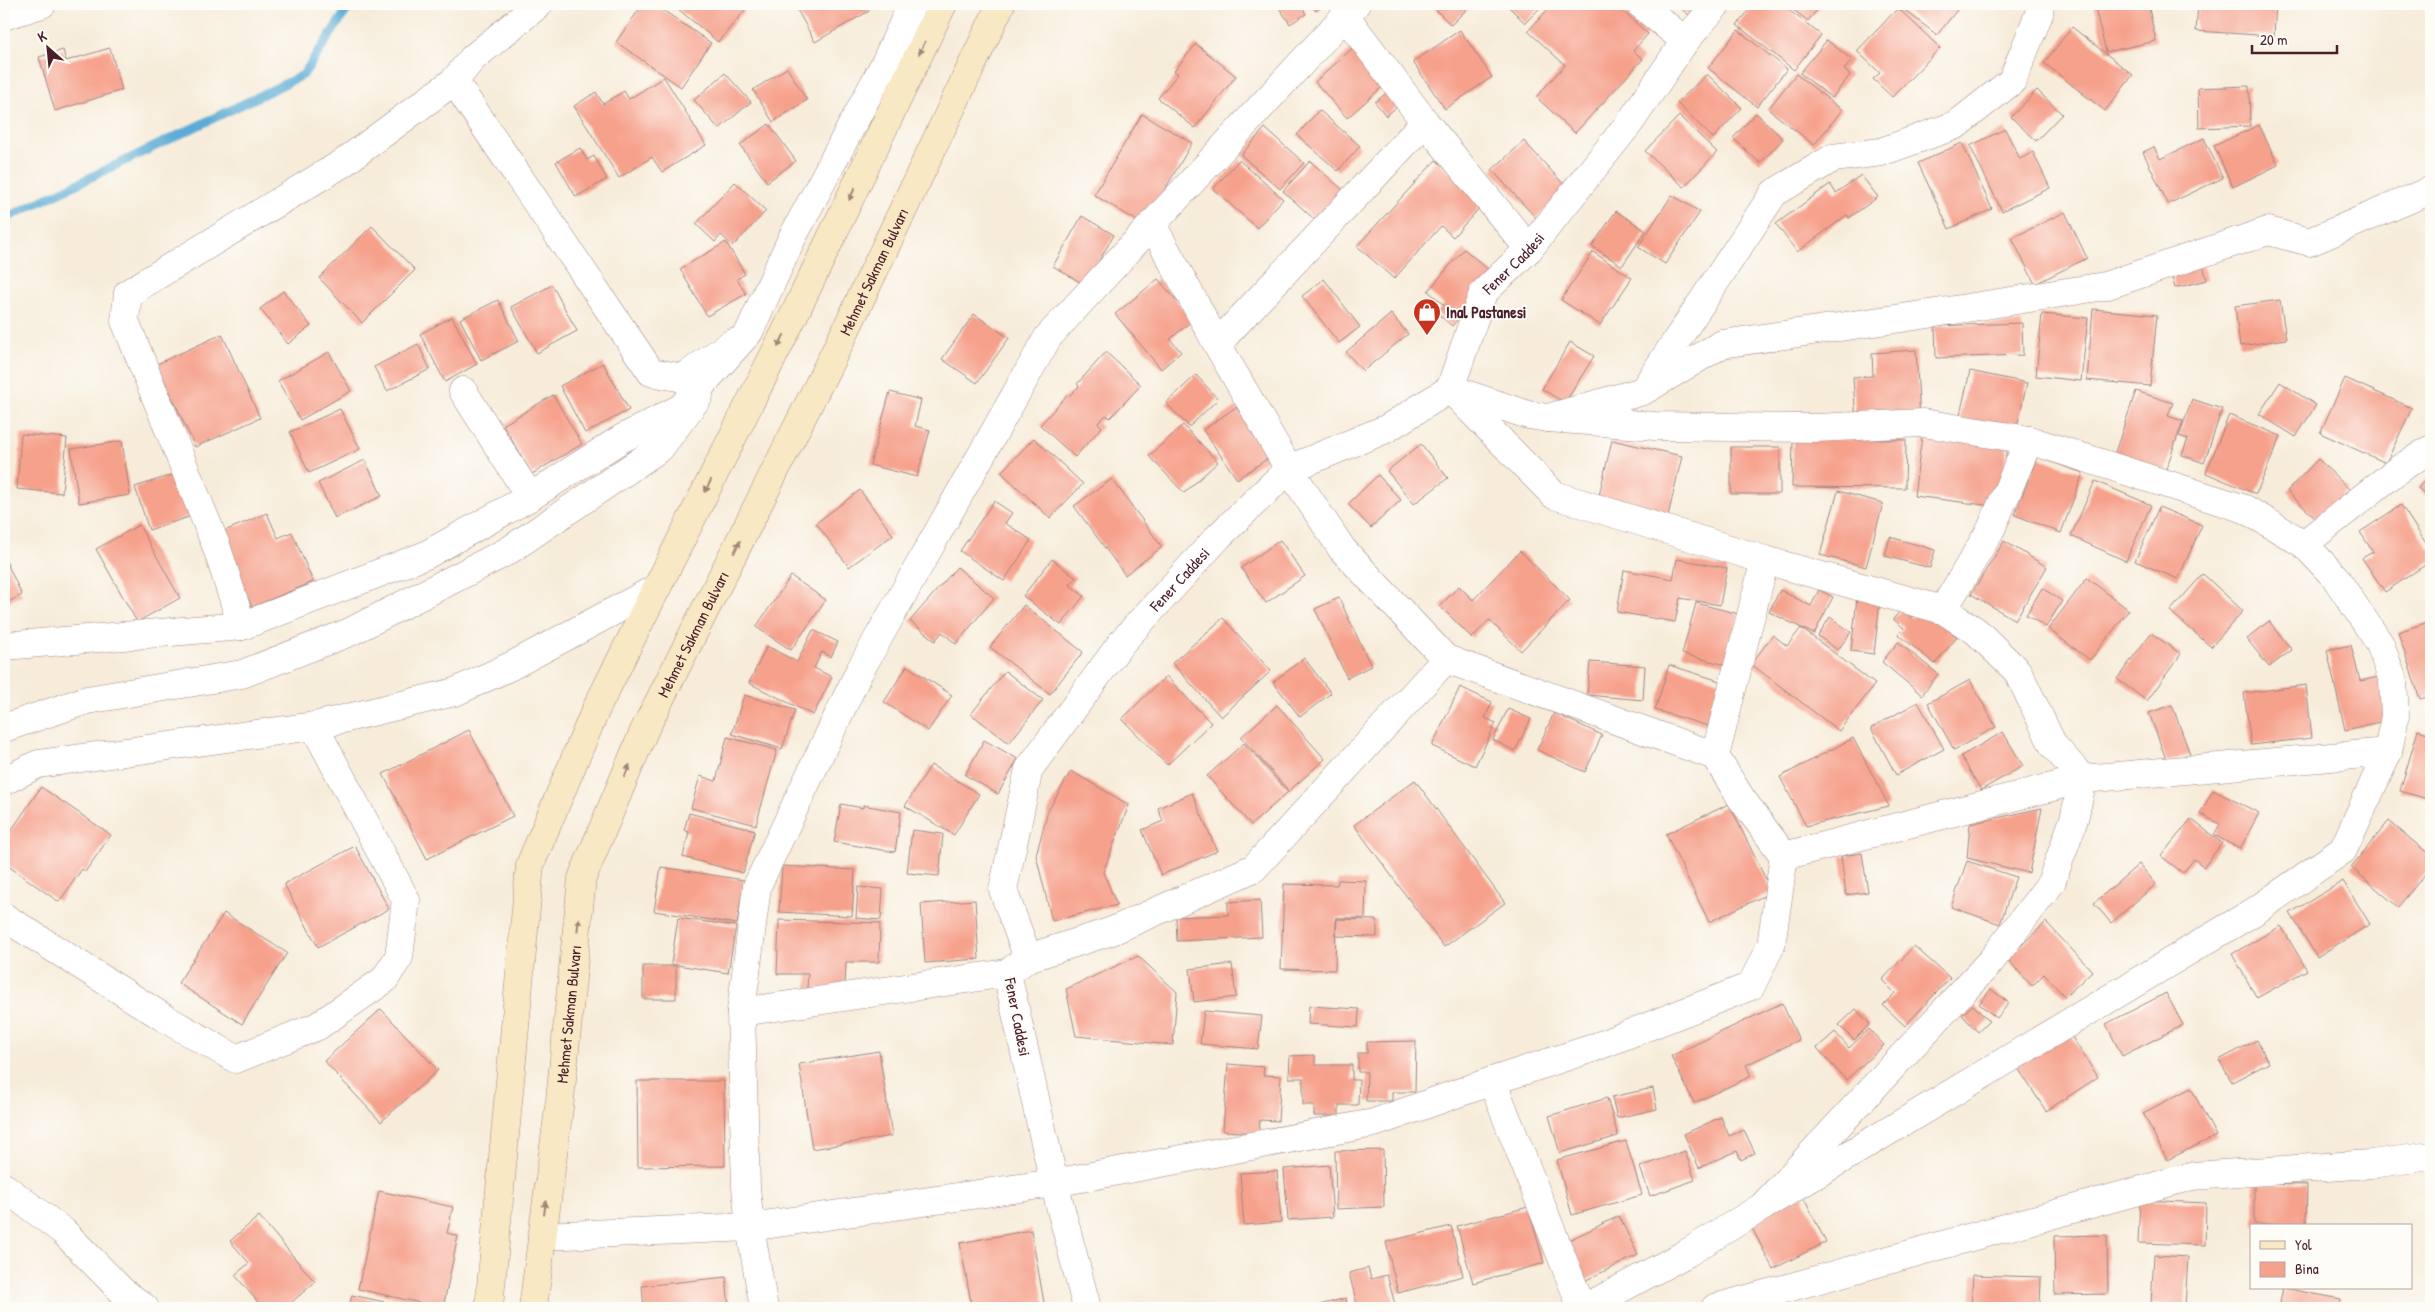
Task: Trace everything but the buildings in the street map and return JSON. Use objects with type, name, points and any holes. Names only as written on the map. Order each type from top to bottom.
[{"type":"main road","points":[[489,1308],[530,865],[596,708],[795,313],[943,4]]},
{"type":"main road","name":"Mehmet Sakman Bulvarı","points":[[533,1308],[560,1100],[582,878],[644,730],[843,336],[1001,4]]},
{"type":"street","points":[[4,16],[42,4]]},
{"type":"street","points":[[242,626],[213,539],[125,321],[128,293],[343,162],[454,81],[472,58],[539,4]]},
{"type":"street","points":[[4,728],[88,700],[242,674],[350,632],[508,551],[660,448],[749,332],[791,240],[885,63],[912,4]]},
{"type":"street","points":[[1640,4],[1685,40]]},
{"type":"street","name":"Fener Caddesi","points":[[1087,1308],[1054,1183],[1018,966],[1003,890],[1029,769],[1122,642],[1219,536],[1289,469],[1386,428],[1450,389],[1483,293],[1529,249],[1631,121],[1685,40],[1717,4]]},
{"type":"street","points":[[1643,391],[1774,193],[1833,158],[1881,152],[1956,125],[2012,81],[2039,14],[2040,4]]},
{"type":"street","points":[[764,1308],[750,1227],[746,1187],[741,1012],[757,886],[859,672],[1048,337],[1153,226],[1351,10],[1425,122],[1529,249]]},
{"type":"street","points":[[454,81],[651,372],[683,378],[749,332]]},
{"type":"street","points":[[1217,344],[1425,122]]},
{"type":"street","points":[[1548,418],[1643,391],[1722,344],[2105,286],[2268,231],[2310,242],[2431,190]]},
{"type":"street","points":[[542,1236],[750,1227],[1054,1183],[1374,1123],[1492,1081],[1593,1048],[1751,986],[1771,945],[1784,856],[1741,798],[1715,756],[1446,659],[1342,550],[1289,469],[1217,344],[1153,226]]},
{"type":"street","points":[[4,646],[242,626],[426,555],[530,497],[621,439],[681,408],[749,332]]},
{"type":"street","points":[[1450,389],[1528,415],[1656,426],[1815,428],[1923,423],[2030,440],[2245,509],[2304,544],[2335,577],[2380,644],[2392,681],[2394,698],[2395,716],[2388,752],[2343,850],[2256,911],[1687,1253],[1583,1308],[1492,1081]]},
{"type":"street","points":[[1450,389],[1554,495],[1766,560],[1942,610],[1976,631],[2018,672],[2053,745],[2083,779]]},
{"type":"street","points":[[463,391],[530,497]]},
{"type":"street","points":[[1942,610],[1990,529],[2030,440]]},
{"type":"street","points":[[2304,544],[2399,469],[2431,449]]},
{"type":"street","points":[[1715,756],[1766,560]]},
{"type":"street","points":[[4,781],[38,764],[314,726],[456,692],[511,666],[657,588]]},
{"type":"street","points":[[741,1012],[1018,966],[1112,931],[1254,868],[1446,659]]},
{"type":"street","points":[[4,917],[166,1019],[236,1059],[318,1026],[384,980],[399,957],[406,900],[314,726]]},
{"type":"street","points":[[1784,856],[2083,779],[2388,752]]},
{"type":"street","points":[[1762,1207],[1991,962],[2051,882],[2074,819],[2083,779]]},
{"type":"street","points":[[1715,1308],[2192,1176],[2370,1164],[2431,1156]]},
{"type":"street","points":[[4,1187],[64,1232],[122,1291],[145,1308]]},
{"type":"waterway","points":[[4,219],[303,75],[351,4]]},
{"type":"place","name":"Inal Pastanesi","points":[[1427,336]]}]
